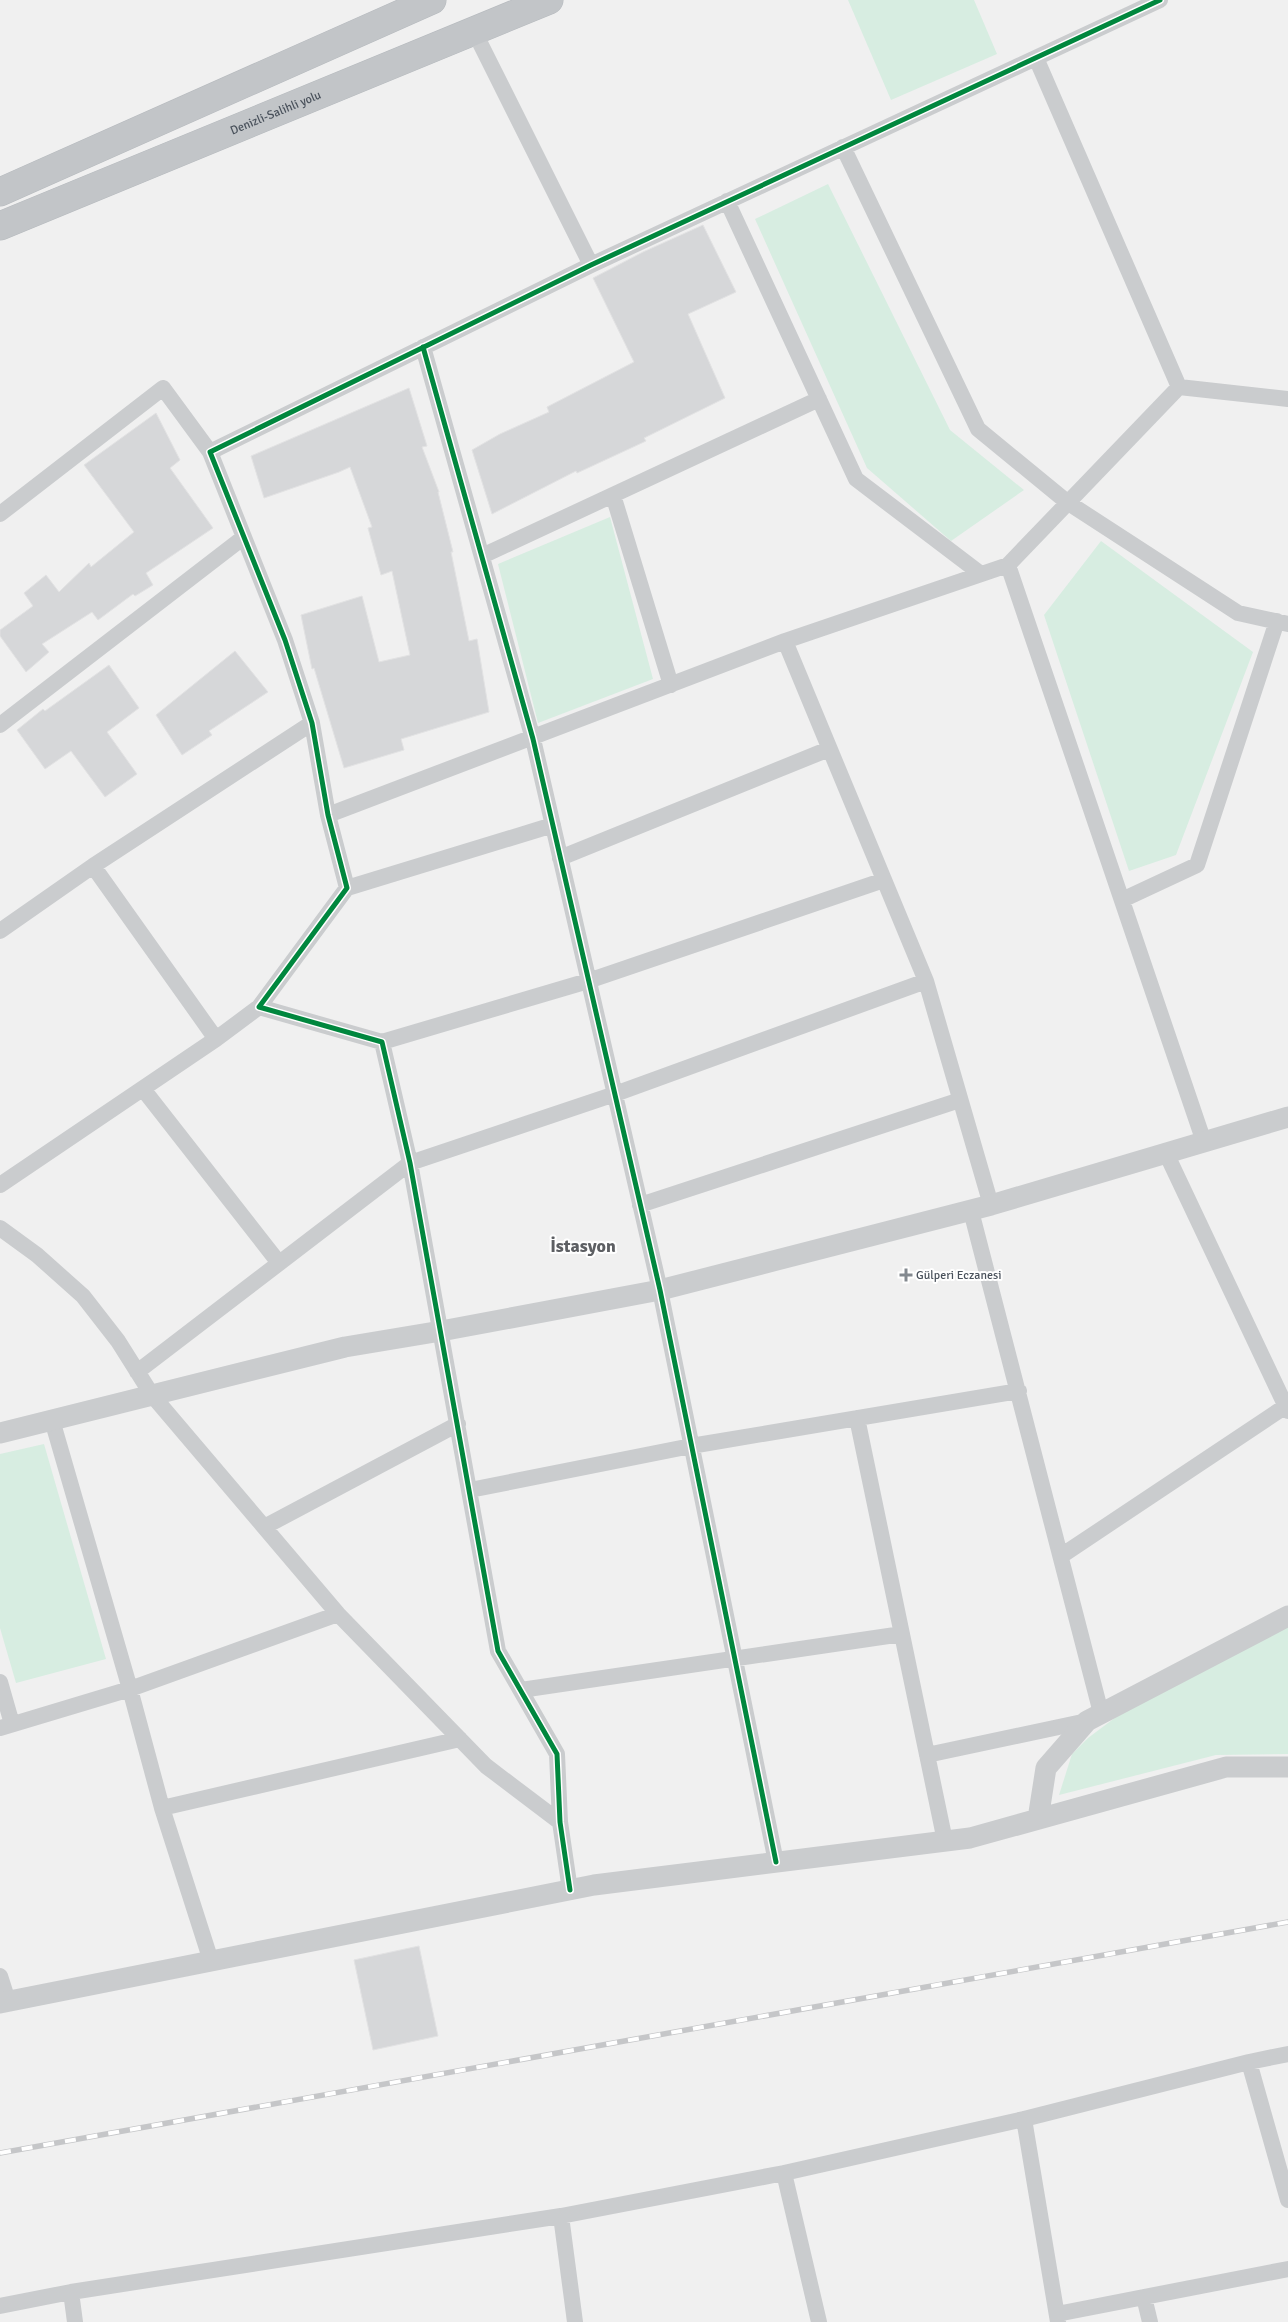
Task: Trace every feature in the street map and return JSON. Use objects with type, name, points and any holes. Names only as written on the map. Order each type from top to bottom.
[{"type":"highway","points":[[0,192],[432,0]]},
{"type":"highway","name":"Denizli-Salihli yolu","points":[[0,226],[550,0]]},
{"type":"street","points":[[210,452],[591,264],[1160,0]]},
{"type":"street","points":[[474,30],[591,264]]},
{"type":"street","points":[[1036,58],[1179,387]]},
{"type":"street","points":[[843,147],[978,429],[1067,502],[1238,612],[1282,622],[1197,865],[1122,900]]},
{"type":"street","points":[[727,201],[856,479],[981,574]]},
{"type":"street","points":[[423,347],[533,739],[660,1290],[776,1862]]},
{"type":"street","points":[[1179,387],[1288,399]]},
{"type":"street","points":[[328,815],[533,739],[785,641],[1008,565],[1179,387]]},
{"type":"street","points":[[0,514],[163,388],[210,452],[285,640],[312,724],[328,815],[347,888]]},
{"type":"street","points":[[482,556],[819,399]]},
{"type":"street","points":[[612,495],[671,685]]},
{"type":"street","points":[[0,725],[244,537]]},
{"type":"street","points":[[1008,565],[1204,1142]]},
{"type":"street","points":[[785,641],[926,981],[960,1100],[1018,1391],[1061,1556],[1094,1717]]},
{"type":"street","points":[[0,931],[93,866],[312,724]]},
{"type":"street","points":[[560,858],[829,749]]},
{"type":"street","points":[[0,1186],[259,1008],[347,888],[553,825]]},
{"type":"street","points":[[93,866],[216,1039]]},
{"type":"street","points":[[259,1008],[382,1042],[588,981],[884,880]]},
{"type":"street","points":[[137,1372],[410,1163],[614,1094],[926,981]]},
{"type":"street","points":[[382,1042],[410,1163],[498,1651],[557,1754],[560,1822],[570,1890]]},
{"type":"street","points":[[143,1089],[279,1263]]},
{"type":"street","points":[[640,1205],[960,1100]]},
{"type":"street","points":[[0,1433],[345,1347],[660,1290],[981,1208],[1288,1117]]},
{"type":"street","points":[[1061,1556],[1287,1409],[1166,1153]]},
{"type":"street","points":[[0,1228],[37,1255],[83,1296],[118,1341],[152,1395],[338,1614],[486,1766],[560,1822]]},
{"type":"street","points":[[470,1490],[692,1446],[1018,1391]]},
{"type":"street","points":[[858,1418],[945,1841]]},
{"type":"street","points":[[52,1420],[130,1689],[162,1808],[211,1961]]},
{"type":"street","points":[[264,1527],[458,1424]]},
{"type":"street","points":[[0,1682],[6,1726],[130,1689],[338,1614]]},
{"type":"street","points":[[927,1755],[1094,1717],[1288,1616]]},
{"type":"street","points":[[521,1690],[902,1634]]},
{"type":"street","points":[[1038,1819],[1046,1768],[1094,1717]]},
{"type":"street","points":[[162,1808],[460,1739]]},
{"type":"street","points":[[0,1976],[4,2002],[570,1890],[970,1838],[1226,1767],[1288,1767]]},
{"type":"street","points":[[0,2306],[70,2292],[561,2216],[784,2173],[1024,2119],[1249,2062],[1288,2054]]},
{"type":"street","points":[[1249,2062],[1288,2200]]},
{"type":"street","points":[[1024,2119],[1058,2318],[1144,2297],[1288,2269]]},
{"type":"street","points":[[784,2173],[818,2322]]},
{"type":"street","points":[[561,2216],[576,2322]]},
{"type":"street","points":[[70,2292],[75,2322]]},
{"type":"street","points":[[1144,2297],[1150,2322]]},
{"type":"green space","points":[[848,0],[974,0],[997,54],[891,100]]},
{"type":"green space","points":[[828,184],[950,430],[1024,490],[951,541],[867,468],[755,219]]},
{"type":"green space","points":[[610,517],[653,679],[538,723],[498,564]]},
{"type":"green space","points":[[1101,541],[1253,652],[1176,855],[1129,871],[1044,615]]},
{"type":"green space","points":[[44,1444],[106,1659],[16,1683],[0,1628],[0,1454]]},
{"type":"green space","points":[[1288,1620],[1288,1754],[1216,1755],[1059,1795],[1072,1754],[1088,1738],[1116,1717]]},
{"type":"building","points":[[703,225],[736,292],[688,314],[725,398],[644,438],[646,441],[577,473],[576,471],[492,514],[472,450],[500,434],[549,412],[547,407],[634,362],[593,278],[643,252]]},
{"type":"building","points":[[409,388],[427,446],[422,447],[439,492],[453,552],[451,552],[469,641],[477,639],[489,712],[401,739],[404,750],[344,768],[314,668],[312,669],[301,615],[362,596],[379,662],[410,655],[392,571],[381,575],[368,528],[372,527],[350,467],[264,498],[251,456]]},
{"type":"building","points":[[156,413],[180,460],[170,468],[213,528],[146,573],[153,585],[135,596],[133,594],[98,620],[92,612],[42,644],[49,652],[26,672],[0,636],[0,630],[33,606],[24,593],[46,575],[59,592],[89,563],[91,567],[134,532],[84,465]]},
{"type":"building","points":[[235,651],[268,692],[209,731],[212,735],[182,755],[156,715]]},
{"type":"building","points":[[109,665],[139,708],[107,732],[137,774],[105,797],[71,751],[45,769],[17,730],[43,709],[45,711]]},
{"type":"building","points":[[419,1946],[438,2036],[373,2050],[354,1960]]},
{"type":"railway","points":[[0,2153],[1288,1922]]},
{"type":"cycle path","points":[[570,1890],[560,1822],[557,1754],[498,1651],[410,1163],[382,1042],[259,1007],[347,888],[328,815],[312,723],[285,640],[210,452],[591,265],[1160,0]]},
{"type":"cycle path","points":[[423,347],[533,739],[660,1290],[776,1862]]},
{"type":"place","name":"Gülperi Eczanesi","points":[[906,1275]]},
{"type":"district","name":"İstasyon","points":[[583,1246]]}]
